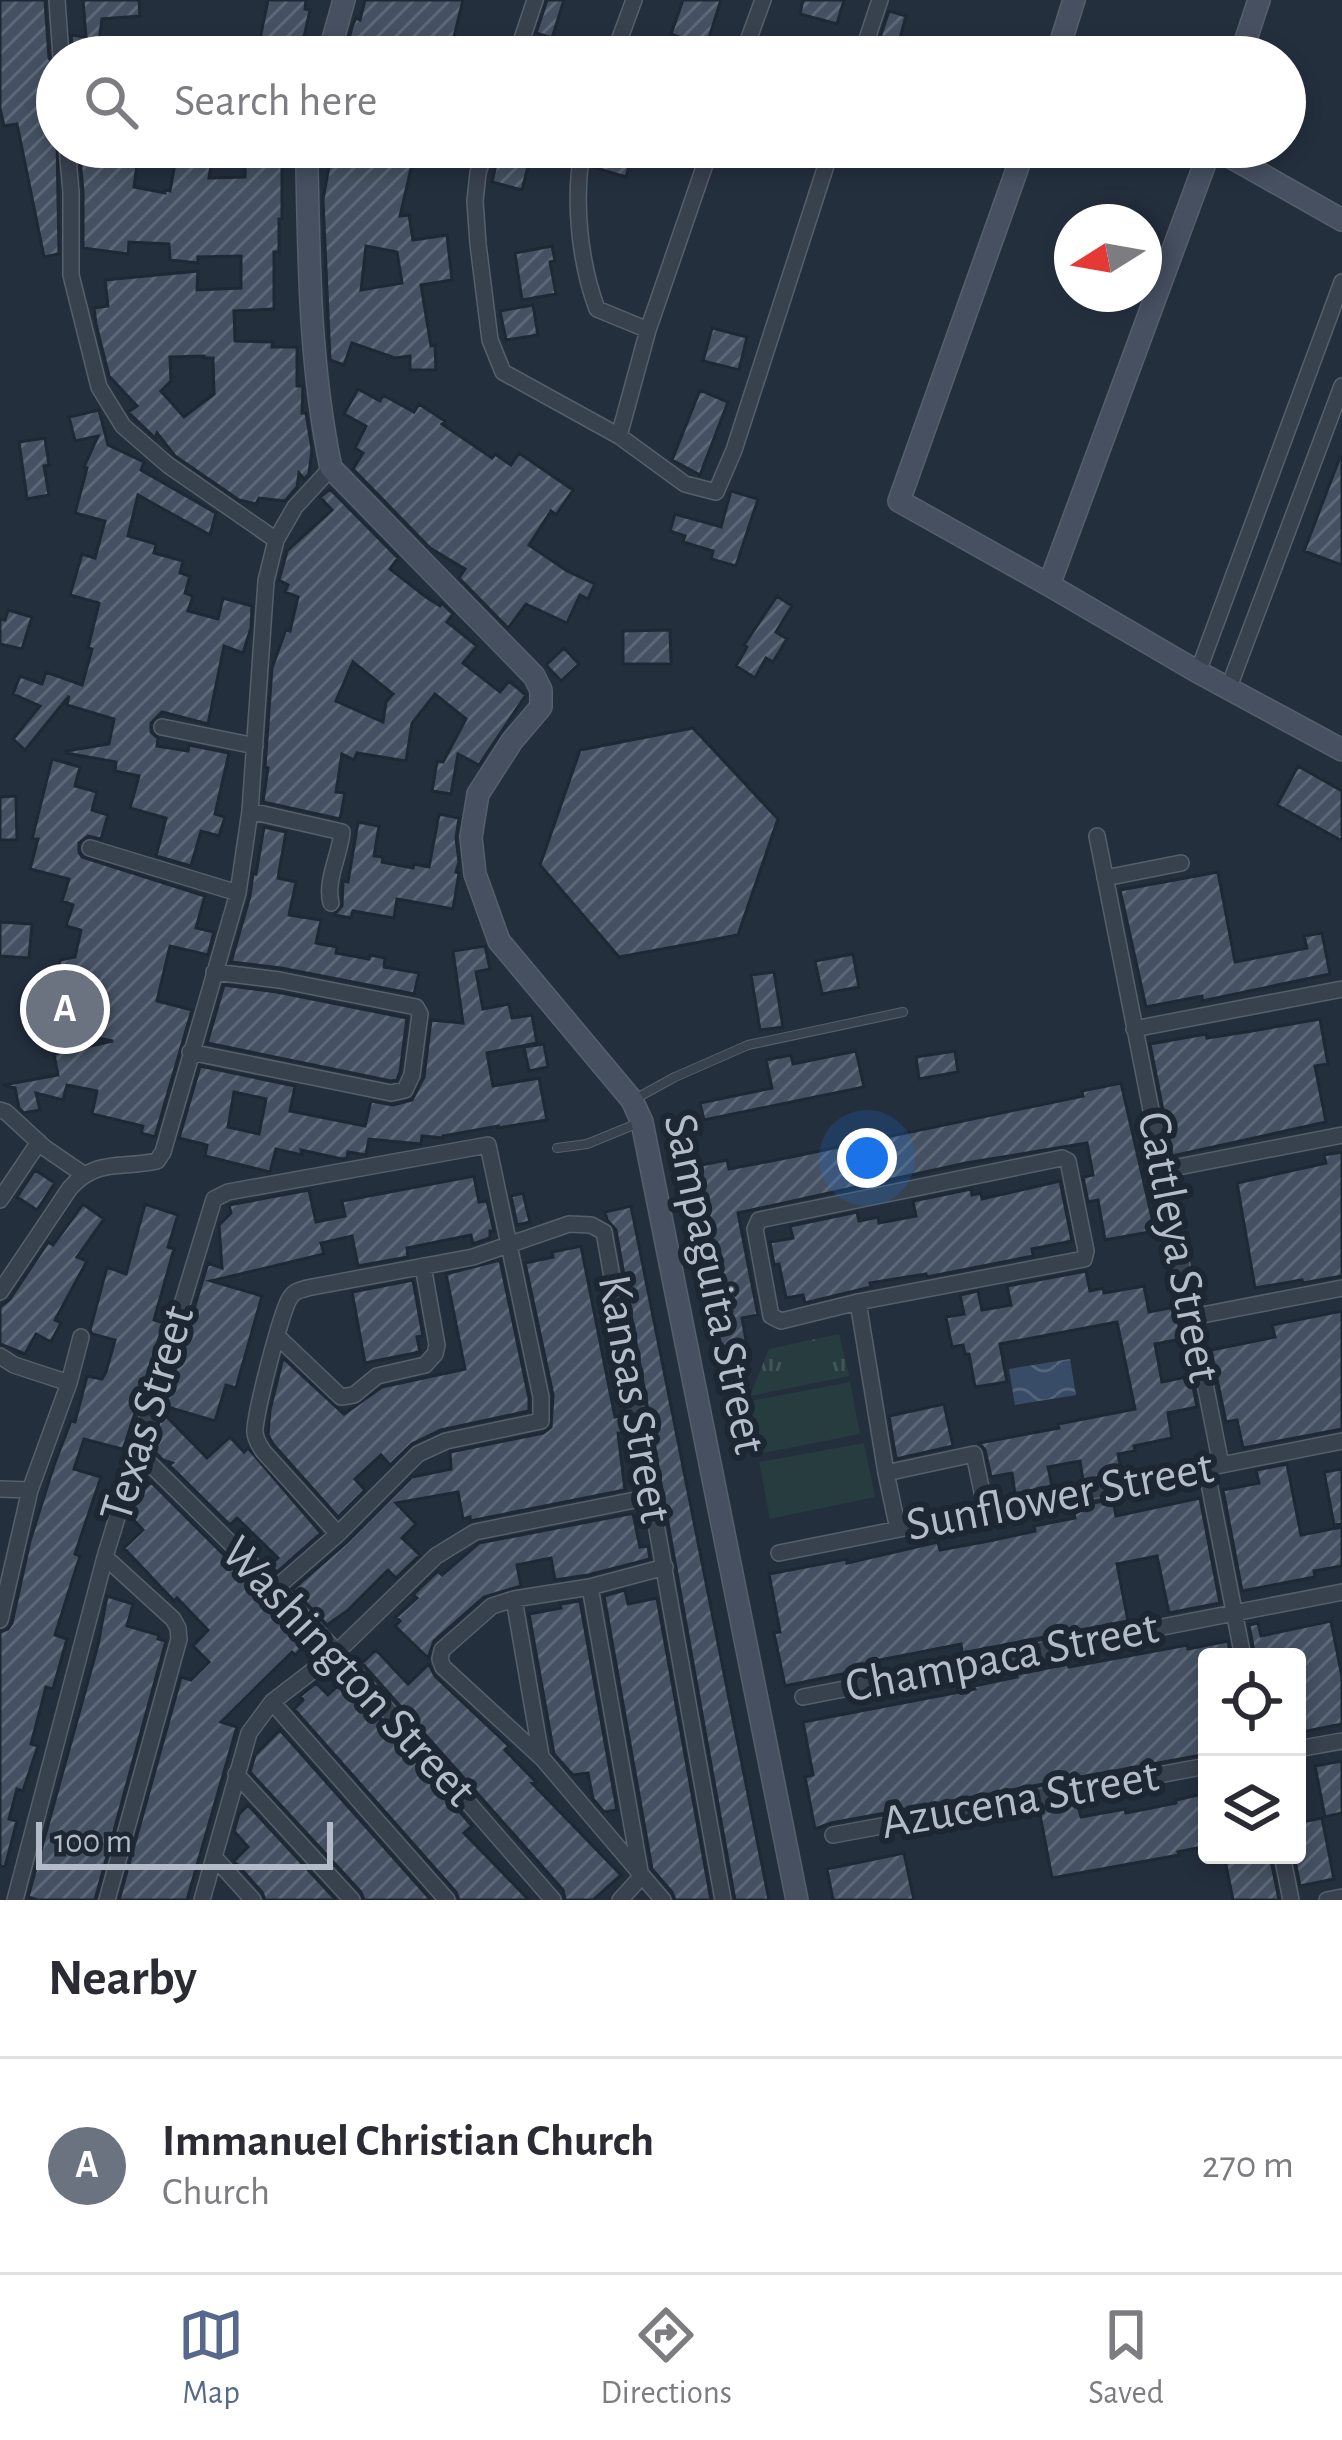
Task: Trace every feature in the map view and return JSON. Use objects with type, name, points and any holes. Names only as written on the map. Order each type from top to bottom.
[{"type":"main road","points":[[334,36],[344,0]]},
{"type":"main road","points":[[1063,36],[1074,0]]},
{"type":"main road","points":[[1247,36],[1258,0]]},
{"type":"main road","points":[[307,168],[309,310],[331,468]]},
{"type":"main road","points":[[1017,168],[899,501],[1342,750]]},
{"type":"main road","points":[[1049,585],[1204,168]]},
{"type":"main road","points":[[1249,168],[1342,220]]},
{"type":"main road","name":"Sampaguita Street","points":[[331,468],[534,676],[542,690],[541,706],[478,794],[471,837],[475,874],[500,941],[632,1100],[642,1122],[796,1900]]},
{"type":"street","points":[[57,0],[60,36]]},
{"type":"street","points":[[523,36],[535,0]]},
{"type":"street","points":[[621,36],[634,0]]},
{"type":"street","points":[[750,36],[763,0]]},
{"type":"street","points":[[868,36],[880,0]]},
{"type":"street","points":[[68,168],[70,275],[100,387],[123,426],[168,466],[277,540]]},
{"type":"street","points":[[480,168],[475,201],[478,244],[490,340],[503,372],[619,436],[685,484],[716,492],[734,450],[825,168]]},
{"type":"street","points":[[581,168],[578,200],[588,284],[597,309],[648,330]]},
{"type":"street","points":[[619,436],[648,330],[704,168]]},
{"type":"street","points":[[1198,672],[1342,282]]},
{"type":"street","points":[[1229,687],[1342,386]]},
{"type":"street","points":[[0,1292],[6,1270],[83,1174],[157,1161],[163,1152],[238,892],[250,811],[266,581],[277,540],[295,507],[331,468]]},
{"type":"street","points":[[162,728],[255,746]]},
{"type":"street","points":[[250,811],[342,832],[328,888],[331,903]]},
{"type":"street","name":"Cattleya Street","points":[[1096,836],[1192,1317],[1241,1648]]},
{"type":"street","points":[[90,848],[238,892]]},
{"type":"street","points":[[1105,878],[1181,863]]},
{"type":"street","points":[[190,1052],[391,1093],[405,1090],[412,1076],[420,1014],[416,1007],[214,972]]},
{"type":"street","points":[[1134,1029],[1342,988]]},
{"type":"street","points":[[0,1110],[83,1174]]},
{"type":"street","points":[[1162,1170],[1342,1135]]},
{"type":"street","points":[[0,1200],[39,1142]]},
{"type":"street","name":"Texas Street","points":[[15,1900],[105,1557],[214,1199],[228,1192],[488,1145],[509,1244]]},
{"type":"street","points":[[1063,1158],[1068,1161],[1084,1259],[858,1302],[775,1320],[755,1223],[1063,1158]]},
{"type":"street","name":"Kansas Street","points":[[509,1244],[569,1224],[591,1225],[604,1232],[724,1900]]},
{"type":"street","points":[[277,1588],[338,1534],[418,1454],[446,1441],[541,1421],[541,1397],[509,1244],[473,1257],[298,1290],[289,1298],[255,1436],[338,1534]]},
{"type":"street","points":[[278,1337],[341,1397],[354,1395],[377,1376],[425,1365],[436,1345],[423,1266]]},
{"type":"street","points":[[1192,1317],[1342,1288]]},
{"type":"street","points":[[858,1302],[898,1529]]},
{"type":"street","points":[[0,1620],[30,1490],[81,1336]]},
{"type":"street","points":[[0,1356],[69,1383]]},
{"type":"street","name":"Sunflower Street","points":[[778,1552],[1342,1441]]},
{"type":"street","name":"Washington Street","points":[[136,1450],[337,1652],[554,1900]]},
{"type":"street","points":[[886,1473],[974,1454],[986,1511]]},
{"type":"street","points":[[0,1489],[30,1490]]},
{"type":"street","points":[[202,1900],[249,1732],[272,1702],[337,1652],[436,1556],[475,1532],[650,1497]]},
{"type":"street","points":[[105,1557],[173,1618],[179,1640],[107,1900]]},
{"type":"street","name":"Kansas Street","points":[[663,1900],[542,1758],[443,1667],[440,1659],[442,1650],[492,1606],[665,1567]]},
{"type":"street","points":[[590,1587],[641,1876],[620,1900]]},
{"type":"street","name":"Champaca Street","points":[[803,1697],[1342,1592]]},
{"type":"street","points":[[514,1599],[542,1758]]},
{"type":"street","points":[[272,1702],[447,1900]]},
{"type":"street","points":[[1306,1747],[1342,1741]]},
{"type":"street","name":"Azucena Street","points":[[833,1834],[1198,1768]]},
{"type":"street","points":[[236,1774],[352,1900]]},
{"type":"street","points":[[214,1858],[253,1900]]},
{"type":"street","points":[[1284,1864],[1291,1900]]},
{"type":"street","points":[[1327,1900],[1342,1897]]},
{"type":"lane","points":[[632,1100],[748,1045],[903,1012]]},
{"type":"lane","points":[[557,1148],[587,1144],[642,1122]]},
{"type":"green space","points":[[839,1334],[849,1376],[750,1396],[769,1349]]},
{"type":"green space","points":[[850,1382],[860,1434],[758,1454],[750,1401]]},
{"type":"green space","points":[[864,1443],[875,1497],[770,1519],[759,1462]]},
{"type":"water","points":[[1070,1359],[1076,1395],[1015,1405],[1009,1369]]},
{"type":"building","points":[[0,0],[45,0],[47,36],[36,36],[36,168],[57,168],[59,254],[44,257],[17,124],[4,126]]},
{"type":"building","points":[[83,0],[139,0],[140,16],[102,19],[100,36],[86,36]]},
{"type":"building","points":[[268,0],[306,0],[305,9],[310,10],[304,36],[261,36]]},
{"type":"building","points":[[365,0],[463,0],[454,36],[350,36],[356,18],[360,20]]},
{"type":"building","points":[[547,0],[564,0],[553,36],[536,33]]},
{"type":"building","points":[[683,0],[721,0],[710,36],[671,34]]},
{"type":"building","points":[[803,0],[844,0],[837,24],[800,14]]},
{"type":"building","points":[[889,11],[906,16],[901,36],[880,36]]},
{"type":"building","points":[[81,168],[136,168],[134,187],[165,193],[170,191],[174,168],[211,168],[209,178],[245,177],[245,168],[282,168],[274,309],[234,311],[235,341],[297,347],[297,386],[303,386],[302,413],[306,413],[312,449],[309,474],[304,479],[299,473],[297,487],[285,501],[259,498],[256,504],[239,500],[175,456],[157,433],[155,438],[128,412],[137,406],[109,376],[96,324],[94,308],[108,306],[105,280],[198,271],[197,290],[241,288],[241,256],[198,257],[198,263],[170,260],[169,244],[129,242],[128,254],[83,248]],"holes":[[[170,357],[213,358],[214,394],[184,417],[161,391],[171,381]]]},
{"type":"building","points":[[329,168],[411,168],[400,216],[409,215],[413,240],[447,235],[452,280],[421,285],[436,370],[410,370],[410,356],[395,358],[352,343],[344,365],[330,360],[323,200]],"holes":[[[366,246],[397,252],[402,283],[361,290]]]},
{"type":"building","points":[[495,168],[528,168],[522,190],[492,182]]},
{"type":"building","points":[[595,168],[629,168],[626,177]]},
{"type":"building","points":[[552,246],[556,294],[522,300],[515,253]]},
{"type":"building","points":[[533,305],[538,335],[506,340],[500,311]]},
{"type":"building","points":[[712,328],[747,337],[739,370],[703,361]]},
{"type":"building","points":[[358,389],[380,401],[383,395],[414,412],[419,404],[492,458],[495,454],[511,465],[519,453],[573,490],[556,515],[551,511],[529,545],[595,584],[588,599],[580,595],[567,623],[526,604],[508,628],[459,578],[465,569],[430,548],[353,469],[363,453],[355,448],[366,426],[344,414]]},
{"type":"building","points":[[700,390],[728,402],[700,475],[672,460]]},
{"type":"building","points":[[99,410],[108,445],[144,462],[141,470],[216,513],[210,535],[138,495],[128,536],[156,544],[154,553],[183,561],[180,573],[190,576],[185,593],[193,596],[188,611],[218,619],[223,598],[252,606],[243,653],[224,646],[208,724],[162,712],[151,723],[157,746],[188,751],[189,745],[229,753],[215,814],[225,817],[219,836],[201,831],[191,866],[156,856],[166,818],[130,808],[139,776],[115,771],[116,762],[66,753],[109,744],[114,719],[67,705],[69,696],[25,750],[13,739],[40,706],[13,694],[20,676],[42,684],[46,672],[82,685],[92,649],[88,648],[99,603],[70,595],[82,554],[95,558],[105,521],[75,513],[84,467],[98,436],[75,441],[69,417]]},
{"type":"building","points":[[45,438],[49,495],[27,499],[19,442]]},
{"type":"building","points":[[1342,457],[1342,565],[1304,551]]},
{"type":"building","points":[[330,489],[398,558],[390,569],[453,614],[447,622],[477,646],[463,663],[500,692],[509,681],[526,695],[479,765],[458,754],[451,794],[432,791],[437,761],[443,762],[466,719],[435,694],[412,723],[406,761],[357,753],[354,760],[342,754],[336,792],[345,793],[340,819],[263,802],[272,668],[286,629],[290,631],[298,597],[285,592],[288,585],[279,580],[287,551],[332,510],[320,497]],"holes":[[[353,662],[393,694],[386,702],[383,722],[336,701]]]},
{"type":"building","points":[[731,491],[758,499],[736,566],[711,559],[713,551],[683,542],[685,536],[670,531],[675,514],[721,527]]},
{"type":"building","points":[[777,596],[792,606],[776,632],[787,639],[773,662],[766,658],[755,678],[736,666],[744,645]]},
{"type":"building","points":[[8,610],[32,617],[22,649],[0,644],[0,619],[5,620]]},
{"type":"building","points":[[670,630],[671,664],[623,664],[623,631]]},
{"type":"building","points":[[564,648],[579,664],[561,681],[546,665]]},
{"type":"building","points":[[693,728],[778,819],[738,935],[619,957],[540,865],[580,750]]},
{"type":"building","points":[[52,759],[80,767],[75,786],[97,792],[92,810],[108,815],[101,839],[88,836],[79,843],[82,857],[205,896],[196,928],[214,932],[208,955],[170,946],[157,1001],[192,1010],[155,1137],[141,1133],[143,1126],[92,1114],[97,1091],[67,1085],[63,1100],[36,1093],[40,1110],[24,1113],[15,1088],[3,1085],[58,1075],[54,1054],[113,1041],[53,1029],[56,1014],[50,1013],[60,960],[75,957],[81,930],[66,926],[73,905],[62,901],[69,879],[30,869],[38,839],[32,839]]},
{"type":"building","points":[[1298,766],[1342,791],[1342,841],[1277,805]]},
{"type":"building","points":[[16,796],[17,840],[0,840],[0,797]]},
{"type":"building","points":[[439,814],[459,818],[459,873],[453,909],[397,899],[394,918],[353,911],[351,918],[334,915],[342,906],[343,881],[348,882],[358,822],[379,826],[374,856],[383,857],[382,862],[429,867]]},
{"type":"building","points":[[264,827],[286,832],[278,878],[296,882],[289,915],[321,920],[316,943],[337,947],[336,953],[385,958],[384,967],[419,973],[414,994],[231,962]]},
{"type":"building","points":[[1218,872],[1235,962],[1307,948],[1304,936],[1322,933],[1330,974],[1202,1001],[1202,996],[1146,1007],[1120,890]]},
{"type":"building","points":[[0,922],[32,924],[29,958],[0,956]]},
{"type":"building","points":[[485,946],[490,969],[476,972],[483,1009],[509,1004],[512,1018],[532,1015],[537,1043],[487,1053],[493,1086],[539,1078],[547,1120],[443,1138],[422,1136],[421,1144],[369,1139],[366,1155],[348,1152],[342,1159],[276,1149],[270,1172],[205,1156],[207,1145],[179,1138],[200,1066],[295,1086],[290,1111],[365,1126],[371,1101],[393,1105],[412,1100],[424,1077],[431,1020],[463,1023],[453,951]],"holes":[[[234,1092],[266,1099],[259,1134],[228,1127]]]},
{"type":"building","points":[[853,954],[859,987],[822,994],[815,961]]},
{"type":"building","points":[[774,972],[783,1027],[760,1030],[751,975]]},
{"type":"building","points":[[224,985],[407,1018],[397,1080],[207,1043]]},
{"type":"building","points":[[1320,1019],[1328,1064],[1315,1066],[1326,1122],[1172,1156],[1150,1044]]},
{"type":"building","points":[[544,1044],[548,1067],[529,1071],[524,1047]]},
{"type":"building","points":[[856,1051],[864,1087],[704,1120],[700,1103],[772,1088],[766,1060],[791,1055],[793,1064]]},
{"type":"building","points":[[955,1051],[958,1072],[919,1079],[916,1057]]},
{"type":"building","points":[[1121,1083],[1155,1231],[1105,1240],[1098,1200],[1088,1202],[1083,1177],[1093,1175],[1087,1143],[966,1163],[738,1213],[758,1315],[742,1318],[748,1351],[723,1356],[718,1331],[723,1330],[691,1167],[727,1160],[729,1169],[791,1157],[1083,1096],[1082,1091]]},
{"type":"building","points":[[1342,1152],[1342,1276],[1255,1288],[1237,1183],[1326,1163],[1324,1155]]},
{"type":"building","points":[[35,1170],[55,1183],[37,1210],[17,1197]]},
{"type":"building","points":[[474,1176],[479,1202],[487,1201],[494,1231],[490,1238],[473,1244],[471,1235],[407,1248],[408,1257],[358,1266],[352,1236],[321,1243],[324,1254],[211,1281],[262,1296],[236,1388],[226,1385],[215,1421],[164,1406],[208,1263],[222,1268],[219,1225],[231,1213],[229,1205],[309,1190],[316,1222],[345,1216],[342,1201]]},
{"type":"building","points":[[1060,1181],[1072,1241],[1032,1249],[1033,1256],[870,1283],[871,1287],[805,1303],[803,1295],[786,1298],[779,1264],[774,1265],[770,1242],[793,1238],[790,1226],[857,1212],[859,1221],[878,1217],[879,1223],[916,1216],[913,1201],[971,1189],[972,1195],[981,1193],[982,1199]]},
{"type":"building","points":[[523,1193],[530,1222],[517,1225],[511,1196]]},
{"type":"building","points":[[83,1204],[104,1219],[77,1257],[87,1261],[55,1320],[61,1323],[51,1342],[36,1334],[25,1354],[0,1344],[0,1307]]},
{"type":"building","points":[[145,1204],[178,1215],[168,1247],[174,1249],[154,1320],[164,1323],[124,1447],[84,1439],[74,1469],[101,1477],[55,1635],[67,1639],[53,1689],[46,1687],[31,1744],[38,1746],[23,1791],[17,1789],[9,1819],[17,1821],[5,1867],[0,1866],[0,1632],[12,1623],[30,1541],[54,1465],[71,1421],[75,1422],[87,1376],[102,1379],[106,1372],[115,1340],[90,1330],[107,1267],[126,1274]]},
{"type":"building","points":[[631,1206],[769,1900],[735,1900],[616,1230],[605,1212]]},
{"type":"building","points":[[581,1246],[615,1417],[624,1415],[627,1432],[618,1433],[625,1490],[470,1521],[470,1517],[463,1519],[458,1492],[396,1503],[416,1524],[402,1538],[420,1555],[396,1578],[388,1570],[327,1625],[293,1589],[412,1477],[451,1469],[450,1452],[543,1433],[551,1427],[553,1395],[525,1263]]},
{"type":"building","points":[[500,1260],[529,1411],[441,1430],[412,1444],[390,1465],[381,1455],[355,1479],[365,1490],[338,1517],[268,1435],[283,1358],[344,1414],[382,1387],[465,1369],[446,1274]]},
{"type":"building","points":[[1086,1271],[1090,1291],[1144,1286],[1149,1312],[1175,1307],[1182,1339],[1155,1344],[1162,1382],[1191,1376],[1197,1407],[1168,1413],[1172,1438],[1118,1454],[1122,1473],[1083,1480],[1080,1461],[1048,1467],[1052,1486],[1015,1494],[1012,1473],[991,1477],[979,1443],[1135,1409],[1117,1322],[1000,1344],[1007,1382],[975,1387],[969,1354],[963,1345],[952,1347],[946,1317],[964,1314],[960,1295],[978,1291],[982,1310],[1011,1305],[1007,1286]]},
{"type":"building","points":[[413,1280],[423,1336],[417,1337],[420,1352],[365,1363],[352,1292]]},
{"type":"building","points":[[1342,1311],[1342,1429],[1243,1448],[1237,1420],[1226,1422],[1211,1350],[1275,1337],[1272,1325]]},
{"type":"building","points":[[944,1404],[953,1446],[896,1459],[889,1416]]},
{"type":"building","points":[[162,1412],[207,1458],[230,1437],[244,1452],[248,1448],[321,1533],[277,1572],[270,1565],[278,1558],[237,1518],[230,1525],[169,1465],[172,1463],[151,1448]]},
{"type":"building","points":[[1287,1464],[1301,1535],[1342,1527],[1342,1566],[1314,1571],[1315,1577],[1242,1591],[1223,1490],[1259,1483],[1256,1470]]},
{"type":"building","points":[[1342,1469],[1342,1524],[1334,1525],[1324,1472]]},
{"type":"building","points":[[151,1482],[310,1641],[295,1655],[292,1652],[221,1722],[237,1727],[187,1900],[119,1900],[181,1677],[191,1680],[209,1662],[193,1646],[208,1630],[124,1548],[143,1530],[130,1516],[136,1497]]},
{"type":"building","points":[[1200,1498],[1220,1603],[1169,1613],[1157,1556],[1117,1564],[1128,1621],[962,1653],[961,1644],[870,1662],[871,1668],[785,1686],[769,1574],[847,1559],[847,1563],[938,1542],[940,1550],[1035,1531],[1034,1526],[1075,1518],[1074,1512],[1089,1509],[1088,1504],[1113,1499],[1116,1516]]},
{"type":"building","points":[[633,1514],[640,1547],[648,1546],[650,1559],[555,1580],[551,1558],[517,1565],[521,1586],[484,1597],[434,1641],[428,1658],[395,1626],[400,1621],[396,1617],[417,1598],[413,1595],[479,1543]]},
{"type":"building","points":[[625,1590],[628,1604],[657,1598],[711,1900],[675,1900],[652,1869],[604,1596]]},
{"type":"building","points":[[107,1596],[133,1604],[127,1626],[166,1641],[95,1900],[38,1900],[28,1897],[98,1645]]},
{"type":"building","points":[[580,1601],[617,1810],[604,1812],[593,1799],[588,1773],[573,1775],[554,1754],[529,1614]]},
{"type":"building","points":[[1331,1621],[1342,1677],[1342,1724],[1306,1731],[1306,1648],[1253,1648],[1249,1625],[1258,1623],[1261,1636]]},
{"type":"building","points":[[1228,1641],[1229,1648],[1198,1648],[1198,1756],[815,1829],[805,1777],[813,1775],[803,1722],[975,1689],[1068,1664],[1187,1645],[1188,1649]]},
{"type":"building","points":[[376,1650],[408,1684],[429,1664],[435,1676],[509,1746],[505,1750],[536,1782],[532,1783],[621,1875],[593,1900],[565,1900],[563,1890],[362,1663]]},
{"type":"building","points":[[345,1679],[472,1826],[464,1833],[529,1900],[459,1900],[294,1709],[303,1700],[300,1696],[316,1683],[328,1695]]},
{"type":"building","points":[[280,1730],[431,1900],[364,1900],[250,1772],[255,1755]]},
{"type":"building","points":[[1342,1761],[1342,1813],[1325,1817],[1315,1766]]},
{"type":"building","points":[[1198,1795],[1198,1848],[1052,1878],[1039,1809],[1077,1802],[1081,1817],[1125,1809],[1126,1813]]},
{"type":"building","points":[[248,1805],[336,1900],[265,1900],[234,1861],[248,1847],[234,1831],[239,1814]]},
{"type":"building","points":[[1322,1818],[1334,1879],[1300,1886],[1296,1864],[1306,1864],[1306,1821]]},
{"type":"building","points":[[904,1853],[914,1900],[833,1900],[827,1869]]},
{"type":"building","points":[[1226,1864],[1272,1864],[1279,1900],[1233,1900]]},
{"type":"place","name":"Immanuel Christian Church","points":[[65,1009]]}]
